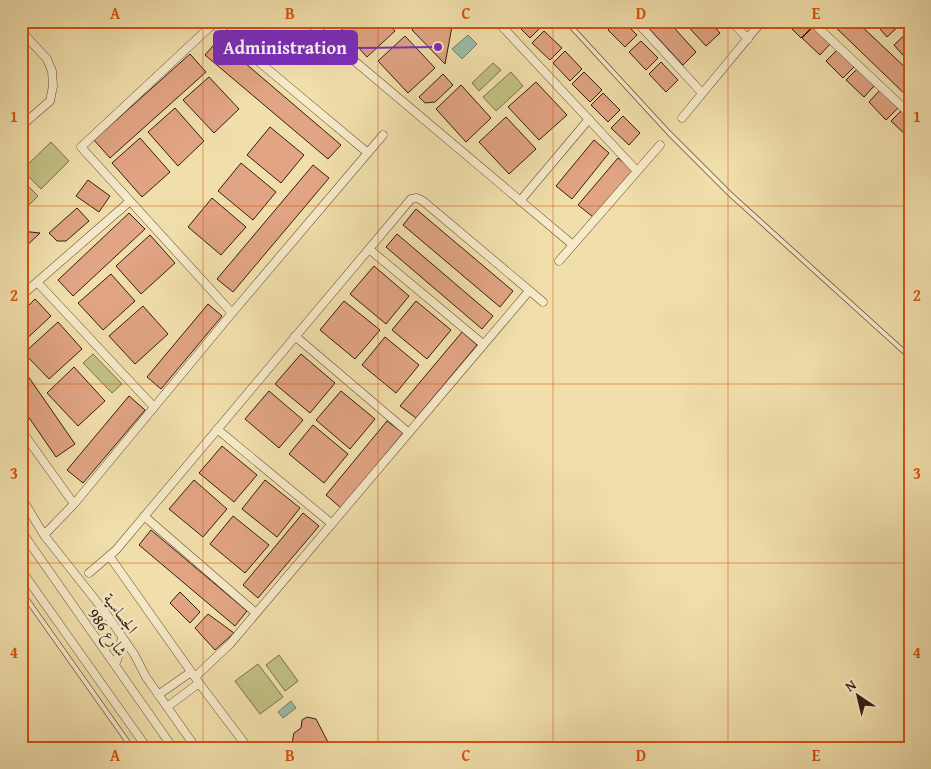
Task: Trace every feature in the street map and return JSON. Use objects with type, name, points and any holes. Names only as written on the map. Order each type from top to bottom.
[{"type":"street","points":[[307,21],[573,245]]},
{"type":"street","points":[[314,28],[321,21]]},
{"type":"street","points":[[636,21],[702,93]]},
{"type":"street","points":[[731,21],[748,38]]},
{"type":"street","points":[[682,118],[762,21]]},
{"type":"street","points":[[811,21],[910,114]]},
{"type":"street","points":[[498,22],[637,171]]},
{"type":"street","points":[[232,313],[129,202],[81,147],[211,23],[368,153]]},
{"type":"street","points":[[21,31],[47,59],[50,65],[53,86],[50,101],[21,126]]},
{"type":"street","points":[[520,201],[589,119]]},
{"type":"street","points":[[44,535],[74,504],[383,135]]},
{"type":"street","points":[[558,261],[660,145]]},
{"type":"street","points":[[89,573],[110,557],[411,199],[423,200],[543,302]]},
{"type":"street","points":[[21,296],[129,202]]},
{"type":"street","points":[[369,249],[483,344]]},
{"type":"street","points":[[37,282],[154,407]]},
{"type":"street","points":[[166,706],[230,644],[529,291]]},
{"type":"street","points":[[296,336],[409,433]]},
{"type":"street","points":[[217,429],[332,524]]},
{"type":"street","points":[[21,430],[74,504]]},
{"type":"street","name":"الجساسية","points":[[21,496],[44,535],[105,612],[158,695],[196,748]]},
{"type":"street","points":[[144,516],[256,612]]},
{"type":"street","name":"شارع 986","points":[[21,531],[173,748]]},
{"type":"street","points":[[110,557],[195,678],[248,748]]},
{"type":"street","points":[[21,570],[148,748]]},
{"type":"street","points":[[115,665],[122,637]]},
{"type":"street","points":[[158,695],[195,678]]},
{"type":"lane","points":[[566,21],[669,134],[730,194],[910,357]]},
{"type":"lane","points":[[21,591],[132,748]]},
{"type":"shaded area","points":[[468,35],[477,44],[462,59],[452,49]]},
{"type":"shaded area","points":[[493,63],[501,70],[479,91],[472,83]]},
{"type":"shaded area","points":[[511,72],[523,86],[496,111],[483,97]]},
{"type":"shaded area","points":[[51,142],[69,161],[41,189],[22,170]]},
{"type":"shaded area","points":[[21,179],[38,196],[24,210],[21,207]]},
{"type":"shaded area","points":[[93,354],[122,384],[112,393],[83,363]]},
{"type":"shaded area","points":[[279,655],[298,681],[285,691],[266,665]]},
{"type":"shaded area","points":[[258,664],[283,697],[260,714],[235,681]]},
{"type":"shaded area","points":[[291,701],[296,708],[283,718],[278,712]]},
{"type":"building","points":[[340,21],[386,21],[395,31],[367,57],[337,24]]},
{"type":"building","points":[[398,21],[409,21],[403,27]]},
{"type":"building","points":[[421,21],[453,21],[445,64],[412,30]]},
{"type":"building","points":[[513,21],[537,21],[542,26],[530,38]]},
{"type":"building","points":[[616,21],[623,21],[637,35],[625,47],[608,30]]},
{"type":"building","points":[[642,21],[668,21],[696,52],[683,65]]},
{"type":"building","points":[[683,21],[709,21],[720,33],[706,46]]},
{"type":"building","points":[[784,21],[808,21],[813,26],[801,38]]},
{"type":"building","points":[[829,21],[856,21],[910,72],[910,99]]},
{"type":"building","points":[[873,21],[904,21],[887,37]]},
{"type":"building","points":[[814,26],[831,43],[820,55],[802,38]]},
{"type":"building","points":[[910,30],[910,63],[894,45]]},
{"type":"building","points":[[544,31],[562,48],[550,60],[532,43]]},
{"type":"building","points":[[405,36],[435,68],[408,93],[378,61]]},
{"type":"building","points":[[218,40],[341,145],[328,159],[205,55]]},
{"type":"building","points":[[641,41],[658,58],[646,70],[629,52]]},
{"type":"building","points":[[838,49],[855,66],[843,78],[826,61]]},
{"type":"building","points":[[565,51],[582,69],[570,81],[553,63]]},
{"type":"building","points":[[190,54],[206,72],[110,158],[94,140]]},
{"type":"building","points":[[661,62],[678,80],[666,92],[649,74]]},
{"type":"building","points":[[858,68],[875,85],[864,97],[846,80]]},
{"type":"building","points":[[584,72],[602,90],[590,102],[572,84]]},
{"type":"building","points":[[443,74],[453,85],[435,102],[425,103],[419,97]]},
{"type":"building","points":[[209,77],[239,109],[214,133],[183,100]]},
{"type":"building","points":[[536,82],[567,115],[539,140],[508,107]]},
{"type":"building","points":[[461,85],[491,118],[466,142],[436,109]]},
{"type":"building","points":[[880,90],[898,108],[886,120],[869,102]]},
{"type":"building","points":[[603,93],[620,110],[608,122],[591,105]]},
{"type":"building","points":[[175,108],[204,141],[178,166],[148,132]]},
{"type":"building","points":[[903,109],[910,116],[909,138],[891,121]]},
{"type":"building","points":[[623,116],[640,133],[629,145],[611,128]]},
{"type":"building","points":[[506,117],[536,149],[509,174],[479,142]]},
{"type":"building","points":[[270,127],[304,155],[281,183],[247,155]]},
{"type":"building","points":[[140,138],[170,172],[142,197],[112,163]]},
{"type":"building","points":[[594,140],[609,153],[572,199],[556,186]]},
{"type":"building","points":[[618,158],[633,170],[593,217],[578,205]]},
{"type":"building","points":[[241,163],[276,192],[253,220],[218,191]]},
{"type":"building","points":[[313,165],[329,178],[233,292],[217,279]]},
{"type":"building","points":[[88,180],[110,196],[99,212],[76,196]]},
{"type":"building","points":[[212,198],[246,227],[221,255],[188,227]]},
{"type":"building","points":[[77,208],[89,221],[66,241],[57,241],[49,233]]},
{"type":"building","points":[[416,209],[513,291],[500,307],[403,225]]},
{"type":"building","points":[[129,213],[145,229],[73,296],[58,280]]},
{"type":"building","points":[[21,231],[40,233],[21,251]]},
{"type":"building","points":[[397,234],[493,316],[482,329],[386,247]]},
{"type":"building","points":[[150,235],[175,263],[141,294],[116,266]]},
{"type":"building","points":[[374,266],[409,296],[386,324],[350,294]]},
{"type":"building","points":[[111,274],[135,301],[103,330],[78,303]]},
{"type":"building","points":[[35,299],[51,316],[21,344],[21,313]]},
{"type":"building","points":[[344,301],[380,330],[355,359],[320,330]]},
{"type":"building","points":[[416,301],[451,330],[427,359],[392,330]]},
{"type":"building","points":[[208,304],[222,316],[161,389],[147,377]]},
{"type":"building","points":[[143,306],[168,334],[135,364],[109,336]]},
{"type":"building","points":[[58,322],[82,349],[49,379],[24,353]]},
{"type":"building","points":[[462,332],[477,345],[416,418],[400,406]]},
{"type":"building","points":[[385,337],[419,365],[396,393],[362,365]]},
{"type":"building","points":[[301,354],[335,383],[310,413],[275,384]]},
{"type":"building","points":[[21,366],[75,444],[56,457],[21,406]]},
{"type":"building","points":[[74,367],[105,401],[78,426],[47,393]]},
{"type":"building","points":[[269,391],[303,420],[279,448],[245,419]]},
{"type":"building","points":[[341,391],[375,419],[350,449],[316,420]]},
{"type":"building","points":[[129,396],[145,410],[83,483],[67,470]]},
{"type":"building","points":[[387,421],[403,433],[341,508],[326,495]]},
{"type":"building","points":[[313,425],[348,454],[324,483],[289,454]]},
{"type":"building","points":[[222,446],[257,475],[234,502],[199,473]]},
{"type":"building","points":[[194,480],[227,509],[203,537],[169,509]]},
{"type":"building","points":[[265,480],[300,508],[277,537],[242,509]]},
{"type":"building","points":[[303,513],[319,526],[258,598],[243,585]]},
{"type":"building","points":[[233,516],[269,545],[245,573],[210,544]]},
{"type":"building","points":[[151,530],[247,611],[235,626],[139,545]]},
{"type":"building","points":[[180,592],[200,612],[190,623],[170,603]]},
{"type":"building","points":[[208,614],[234,633],[215,650],[195,628]]},
{"type":"building","points":[[307,717],[316,719],[330,746],[327,748],[291,748],[294,733],[301,728],[302,720]]},
{"type":"place","name":"Administration","points":[[438,47]]}]
